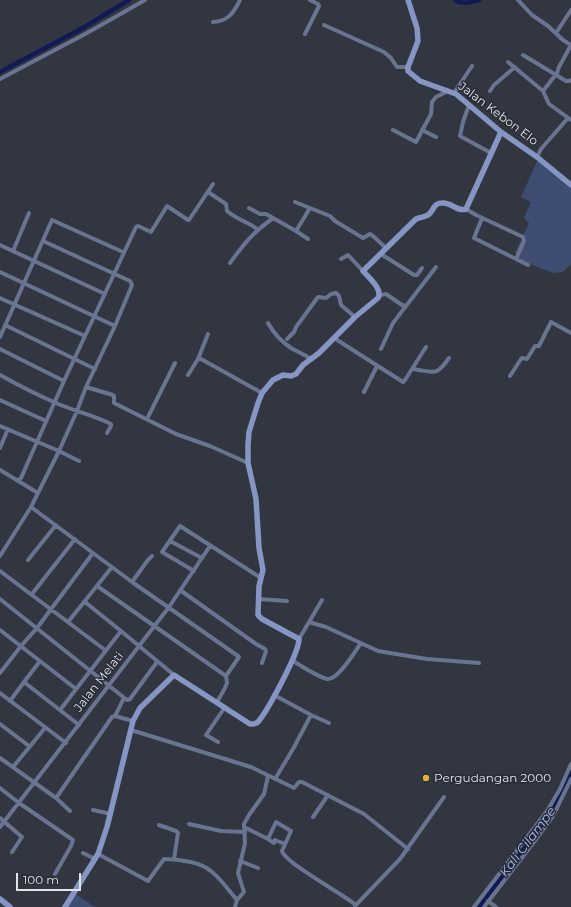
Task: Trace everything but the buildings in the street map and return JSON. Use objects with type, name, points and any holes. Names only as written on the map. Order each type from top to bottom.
[{"type":"street","points":[[0,79],[87,33],[145,0]]},
{"type":"street","points":[[212,22],[221,21],[229,17],[240,0]]},
{"type":"street","points":[[304,34],[319,6],[310,0]]},
{"type":"street","points":[[324,25],[384,52],[391,58],[397,67],[408,67],[418,41],[417,28],[408,0]]},
{"type":"street","points":[[518,0],[532,16],[571,45],[558,67],[556,74],[543,91]]},
{"type":"street","points":[[556,33],[571,10]]},
{"type":"street","points":[[523,55],[566,81],[571,80]]},
{"type":"street","points":[[508,62],[543,91],[549,104],[570,119],[541,149],[537,157]]},
{"type":"street","points":[[393,130],[415,142],[431,114],[432,102],[436,97],[451,92],[472,66]]},
{"type":"street","name":"Jalan Kebon Elo","points":[[408,67],[408,70],[412,75],[420,81],[451,92],[501,132],[537,157],[571,184]]},
{"type":"street","points":[[490,91],[494,85],[515,67]]},
{"type":"street","points":[[469,105],[460,136],[491,153]]},
{"type":"street","points":[[422,130],[436,137]]},
{"type":"street","points":[[363,272],[416,219],[427,215],[436,205],[445,202],[457,209],[462,210],[466,208],[501,132]]},
{"type":"street","points":[[18,481],[21,478],[123,252],[137,226],[149,232],[151,231],[167,206],[189,220],[213,184]]},
{"type":"street","points":[[208,192],[226,204],[227,211],[230,214],[257,229]]},
{"type":"street","points":[[295,202],[330,216],[335,221],[363,238],[370,234],[386,248]]},
{"type":"street","points":[[249,208],[260,214],[266,214],[272,219],[308,239]]},
{"type":"street","points":[[296,231],[310,208]]},
{"type":"street","points":[[466,208],[476,215],[523,237],[524,241],[516,260]]},
{"type":"street","points":[[13,250],[29,213]]},
{"type":"street","points":[[482,218],[474,238],[528,265]]},
{"type":"street","points":[[230,263],[245,241],[257,229],[272,219]]},
{"type":"street","points":[[0,337],[51,221],[54,220],[123,252]]},
{"type":"street","points":[[0,556],[31,507],[59,451],[132,285],[130,282],[114,274],[42,241]]},
{"type":"street","points":[[0,245],[105,294]]},
{"type":"street","points":[[381,254],[414,275],[417,275],[422,268]]},
{"type":"street","points":[[341,259],[348,255],[379,291],[380,295]]},
{"type":"street","points":[[381,349],[393,323],[436,267]]},
{"type":"street","points":[[0,272],[115,326]]},
{"type":"street","points":[[287,339],[294,332],[318,297],[326,298],[331,294],[336,293],[341,305],[355,317]]},
{"type":"street","points":[[300,639],[258,615],[260,598],[259,586],[263,570],[259,548],[256,499],[248,463],[248,445],[249,432],[258,403],[262,393],[273,380],[282,374],[291,376],[296,374],[302,365],[319,353],[355,317],[375,301],[380,295],[386,294],[402,305],[406,306]]},
{"type":"street","points":[[0,298],[85,336]]},
{"type":"street","points":[[510,376],[520,359],[527,359],[535,346],[540,344],[551,322],[571,333]]},
{"type":"street","points":[[268,323],[287,345],[311,359]]},
{"type":"street","points":[[5,325],[95,369]]},
{"type":"street","points":[[188,375],[198,359],[208,334]]},
{"type":"street","points":[[334,338],[403,382],[413,369],[426,347]]},
{"type":"street","points":[[0,350],[64,381]]},
{"type":"street","points":[[413,369],[432,372],[438,371],[449,358]]},
{"type":"street","points":[[198,359],[220,369],[262,393]]},
{"type":"street","points":[[147,419],[175,364]]},
{"type":"street","points":[[364,392],[377,366]]},
{"type":"street","points":[[0,375],[55,403],[77,412],[100,418],[111,424],[107,432]]},
{"type":"street","points":[[86,387],[113,395],[114,403],[176,434],[210,446],[248,463]]},
{"type":"street","points":[[0,400],[46,422]]},
{"type":"street","points":[[0,426],[79,461]]},
{"type":"street","points":[[0,448],[8,429]]},
{"type":"street","points":[[0,470],[38,493]]},
{"type":"street","points":[[31,507],[132,582],[240,657],[226,676],[227,683],[217,702]]},
{"type":"street","points":[[28,560],[56,525]]},
{"type":"street","points":[[194,571],[162,552],[180,526],[261,578]]},
{"type":"street","points":[[32,594],[75,539]]},
{"type":"street","points":[[170,541],[202,558]]},
{"type":"street","name":"Jalan Melati","points":[[0,828],[169,607],[210,546]]},
{"type":"street","points":[[0,674],[37,628],[93,553]]},
{"type":"street","points":[[132,582],[152,556]]},
{"type":"street","points":[[68,622],[112,567]]},
{"type":"street","points":[[0,571],[105,650]]},
{"type":"street","points":[[97,586],[226,676]]},
{"type":"street","points":[[180,590],[259,646],[265,648],[266,651],[262,663]]},
{"type":"street","points":[[260,598],[287,601]]},
{"type":"street","points":[[0,599],[124,698],[130,699],[157,662]]},
{"type":"street","points":[[85,602],[157,662],[250,724],[254,724],[258,721],[274,695],[298,649],[300,639],[322,600]]},
{"type":"street","points":[[309,622],[378,651],[433,660],[479,663]]},
{"type":"street","points":[[60,710],[121,631]]},
{"type":"street","points":[[0,632],[21,646],[76,689]]},
{"type":"street","points":[[292,661],[325,678],[331,679],[345,665],[361,643]]},
{"type":"street","points":[[10,700],[40,661]]},
{"type":"street","points":[[65,907],[97,856],[111,814],[133,721],[140,708],[174,674]]},
{"type":"street","points":[[24,682],[79,725]]},
{"type":"street","points":[[0,693],[66,743]]},
{"type":"street","points":[[274,695],[329,723]]},
{"type":"street","points":[[56,798],[112,717],[115,716],[124,698]]},
{"type":"street","points":[[218,742],[206,735],[225,707]]},
{"type":"street","points":[[275,779],[311,715]]},
{"type":"street","points":[[115,716],[133,721]]},
{"type":"street","points":[[0,724],[30,746]]},
{"type":"street","points":[[13,767],[45,728]]},
{"type":"street","points":[[131,730],[251,767],[294,788],[300,781],[364,814],[408,849]]},
{"type":"street","points":[[0,758],[56,798],[70,811]]},
{"type":"street","points":[[474,907],[548,811],[571,764]]},
{"type":"street","points":[[235,907],[237,900],[244,892],[238,873],[245,843],[244,827],[247,818],[264,794],[268,776]]},
{"type":"street","points":[[484,907],[553,816],[571,779]]},
{"type":"street","points":[[0,788],[73,840],[55,874]]},
{"type":"street","points":[[313,817],[328,796]]},
{"type":"street","points":[[268,839],[276,822],[291,831],[282,853],[293,863],[347,897],[355,906],[408,849],[444,797]]},
{"type":"street","points":[[93,810],[111,814]]},
{"type":"street","points":[[0,818],[22,837],[12,852]]},
{"type":"street","points":[[189,824],[221,831],[245,832]]},
{"type":"street","points":[[159,825],[178,832],[174,859]]},
{"type":"street","points":[[244,827],[274,842],[275,840],[285,844]]},
{"type":"street","points":[[83,853],[97,856],[148,880],[163,859],[174,859],[193,863],[212,871],[237,900]]},
{"type":"street","points":[[240,861],[258,868]]},
{"type":"street","points":[[0,899],[10,907]]},
{"type":"street","points":[[488,901],[496,907]]},
{"type":"shaded area","points":[[538,159],[571,184],[571,264],[563,272],[553,273],[522,261],[515,253],[529,223],[524,218],[531,202],[521,197]]},
{"type":"shaded area","points":[[76,894],[95,907],[68,907]]},
{"type":"waterway","points":[[0,72],[81,29],[129,0]]},
{"type":"waterway","points":[[455,0],[463,3],[479,0]]},
{"type":"waterway","name":"Kali Cilampe","points":[[479,907],[552,813],[571,773]]},
{"type":"place","name":"Pergudangan 2000","points":[[426,778]]}]
